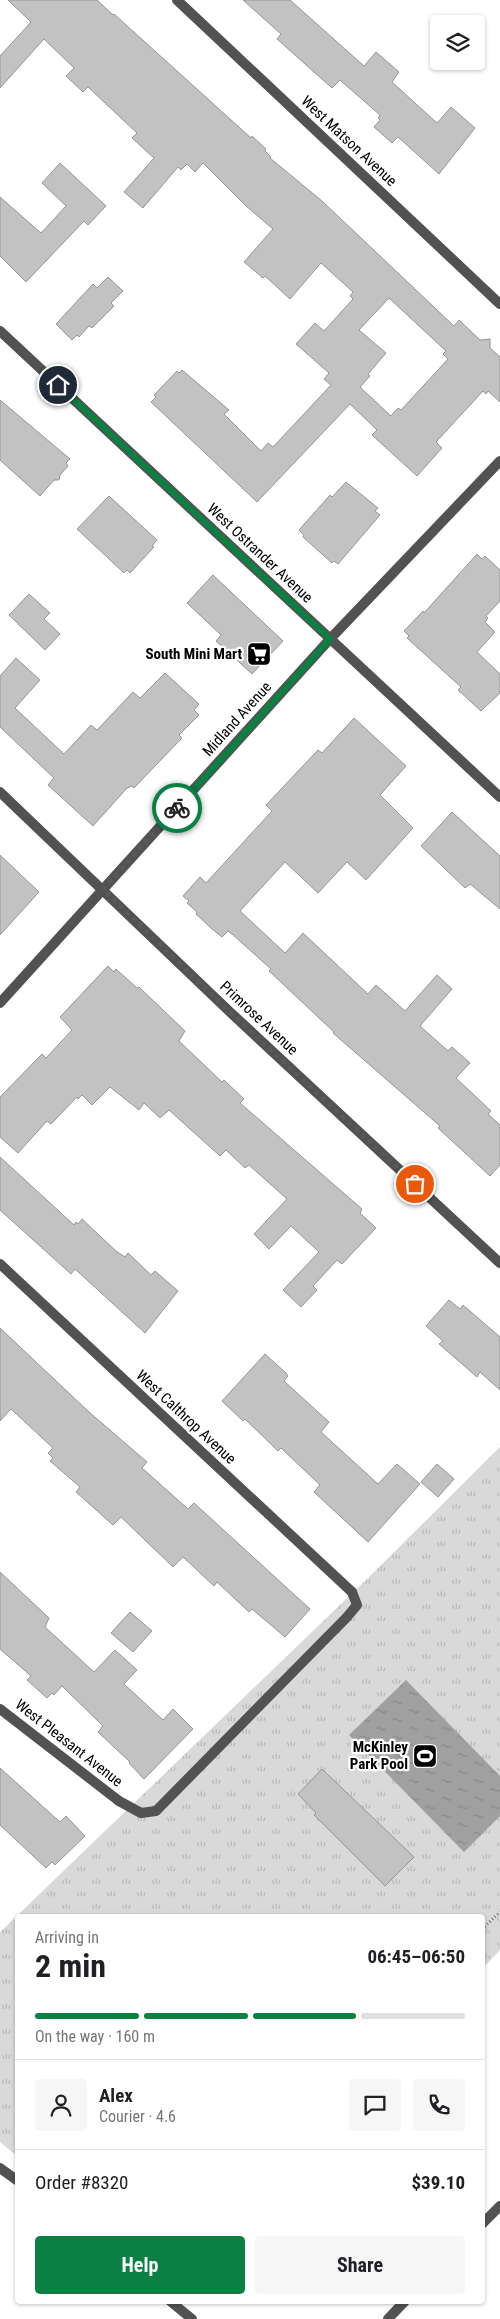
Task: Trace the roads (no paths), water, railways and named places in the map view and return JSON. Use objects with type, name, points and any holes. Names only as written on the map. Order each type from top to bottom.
[{"type":"street","name":"West Matson Avenue","points":[[177,0],[500,304]]},
{"type":"street","name":"West Ostrander Avenue","points":[[0,331],[500,797]]},
{"type":"street","name":"Midland Avenue","points":[[0,1003],[330,639],[500,461]]},
{"type":"street","name":"Primrose Avenue","points":[[0,792],[230,1012],[500,1263]]},
{"type":"street","name":"West Calthrop Avenue","points":[[0,1264],[352,1592]]},
{"type":"street","name":"West Pleasant Avenue","points":[[0,1709],[119,1801],[141,1813],[156,1811],[347,1618],[357,1605],[352,1592]]},
{"type":"street","points":[[0,2168],[15,2179]]},
{"type":"street","points":[[485,2221],[500,2206]]},
{"type":"street","points":[[174,2304],[192,2319]]},
{"type":"street","points":[[388,2319],[403,2304]]},
{"type":"water","name":"McKinley Park Pool","points":[[406,1680],[500,1776],[500,1816],[464,1852],[349,1735]]},
{"type":"place","name":"South Mini Mart","points":[[259,654]]},
{"type":"place","name":"McKinley Park Pool","points":[[425,1756]]}]
